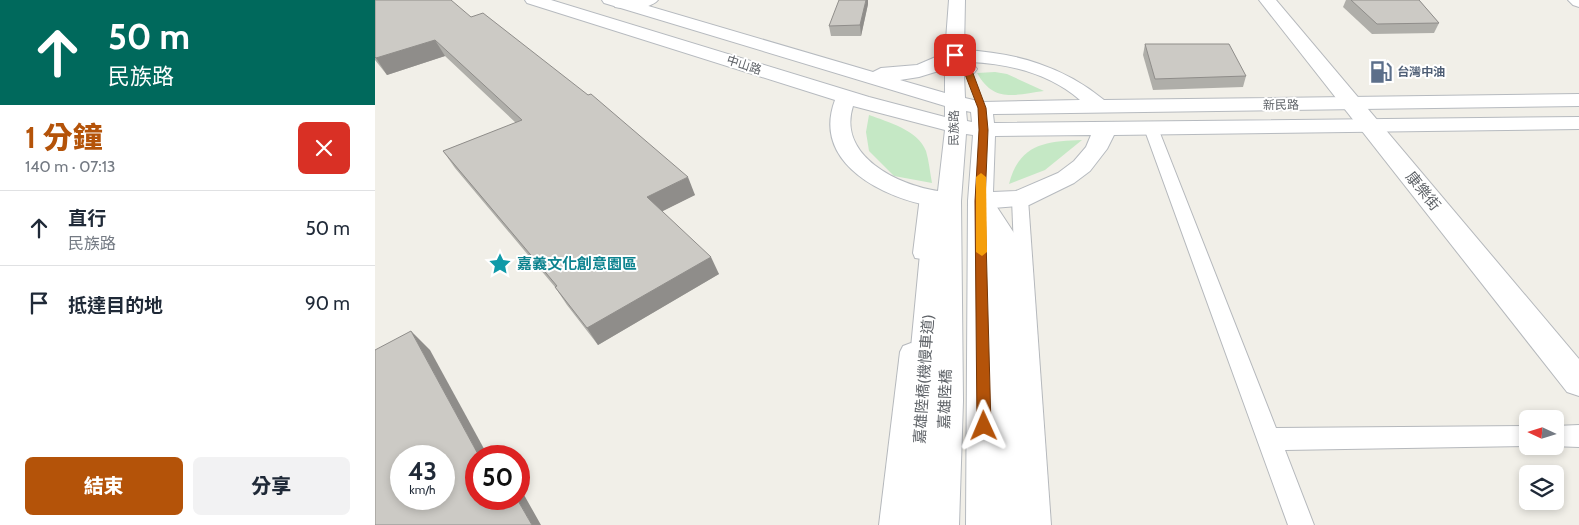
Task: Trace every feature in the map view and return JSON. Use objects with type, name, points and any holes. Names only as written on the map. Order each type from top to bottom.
[{"type":"main road","name":"中山路","points":[[533,0],[847,97],[956,126],[983,119]]},
{"type":"main road","points":[[586,15],[615,2],[650,0]]},
{"type":"main road","name":"民族路","points":[[942,238],[938,199],[956,126],[954,102],[957,0]]},
{"type":"main road","name":"康樂街","points":[[1267,0],[1579,382]]},
{"type":"main road","name":"中山路","points":[[615,2],[954,102],[983,119]]},
{"type":"main road","points":[[859,74],[898,75],[939,66],[955,55],[998,58],[1034,66],[1054,73],[1071,83],[1103,117],[1096,149],[1082,166],[1046,189],[1020,199],[980,201]]},
{"type":"main road","name":"民族路","points":[[955,55],[967,68],[983,119],[980,201],[991,240]]},
{"type":"main road","points":[[847,97],[840,109],[838,125],[844,141],[862,168],[901,191],[938,199]]},
{"type":"main road","name":"新民路","points":[[983,119],[1103,117],[1352,104],[1579,100]]},
{"type":"main road","name":"新民路","points":[[1103,117],[1151,128],[1579,123]]},
{"type":"main road","name":"嘉雄陸橋(機慢車道)","points":[[913,525],[942,238]]},
{"type":"main road","name":"嘉雄陸橋","points":[[940,525],[946,401],[942,238]]},
{"type":"main road","points":[[985,525],[991,240]]},
{"type":"main road","points":[[991,240],[1010,525]]},
{"type":"lane","points":[[1151,128],[1301,525]]},
{"type":"lane","points":[[892,525],[938,199]]},
{"type":"lane","points":[[1020,199],[1038,525]]},
{"type":"lane","points":[[1564,437],[1579,436]]},
{"type":"lane","points":[[1269,440],[1519,437]]},
{"type":"green space","points":[[995,72],[1007,74],[1044,91],[1014,95],[998,93],[990,89],[977,73]]},
{"type":"green space","points":[[869,115],[902,128],[922,144],[926,151],[932,183],[894,176],[869,151],[866,132]]},
{"type":"green space","points":[[1082,140],[1045,170],[1009,184],[1020,160],[1036,147],[1057,142]]},
{"type":"building","points":[[375,0],[451,0],[471,17],[483,13],[588,95],[591,94],[688,177],[647,197],[711,257],[587,328],[555,287],[557,286],[443,151],[522,120],[435,40],[376,58]]},
{"type":"building","points":[[839,0],[866,0],[860,25],[829,26]]},
{"type":"building","points":[[1351,0],[1419,0],[1439,23],[1377,24]]},
{"type":"building","points":[[1145,44],[1229,44],[1246,76],[1155,79]]},
{"type":"building","points":[[411,331],[473,445],[465,445],[465,510],[523,510],[532,525],[375,525],[375,350]]},
{"type":"slow traffic","points":[[981,177],[982,252]]},
{"type":"place","name":"台灣中油","points":[[1381,72]]},
{"type":"place","name":"嘉義文化創意園區","points":[[500,264]]},
{"type":"route","points":[[955,55],[967,68],[982,108],[984,130],[980,201],[984,426]]}]
